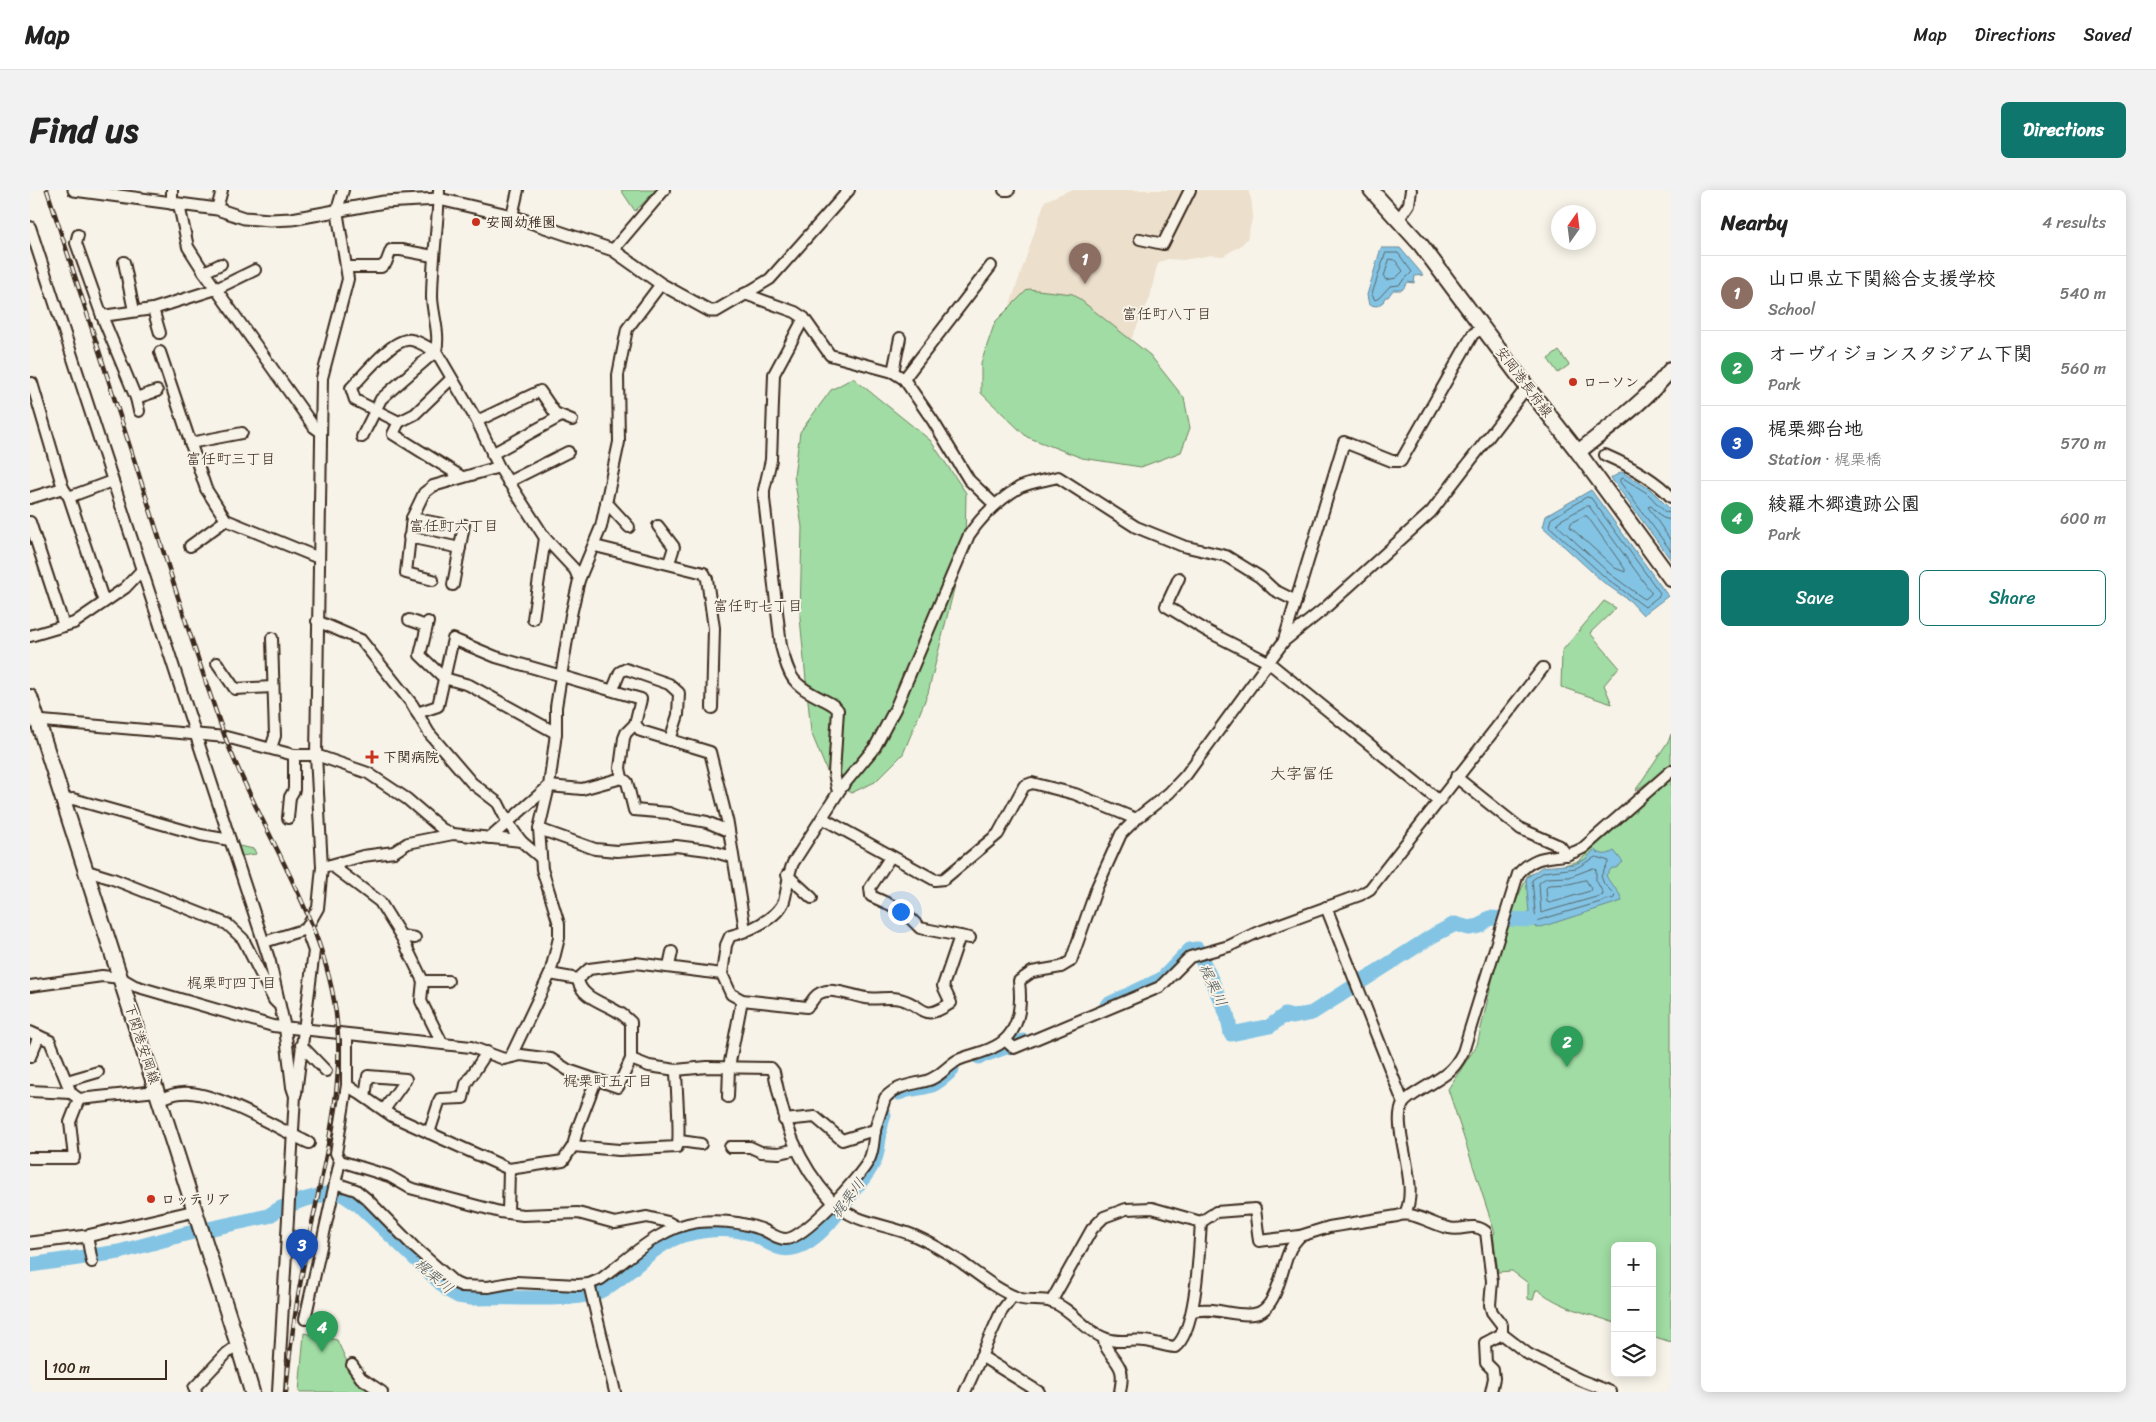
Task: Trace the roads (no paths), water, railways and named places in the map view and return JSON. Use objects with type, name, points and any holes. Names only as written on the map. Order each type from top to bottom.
[{"type":"main road","name":"安岡港長府線","points":[[1371,190],[1399,219],[1578,452],[1671,579]]},
{"type":"main road","points":[[1578,452],[1629,411],[1659,384],[1671,369]]},
{"type":"main road","name":"下関港安岡線","points":[[30,697],[34,720],[87,871],[252,1392]]},
{"type":"street","points":[[74,190],[218,209],[244,218],[270,220],[292,219],[384,202],[439,195],[512,216],[613,250],[661,284],[710,311],[716,311],[770,279],[849,190]]},
{"type":"street","points":[[172,190],[188,247],[314,427],[320,432]]},
{"type":"street","points":[[218,209],[222,190]]},
{"type":"street","points":[[264,942],[306,929],[318,908],[326,866],[316,755],[320,432],[322,378],[348,279],[338,210],[343,190]]},
{"type":"street","points":[[512,216],[518,190]]},
{"type":"street","points":[[613,250],[664,190]]},
{"type":"street","points":[[1004,190],[1009,190]]},
{"type":"street","points":[[1140,240],[1163,244],[1190,190]]},
{"type":"street","points":[[1399,219],[1409,204],[1411,190]]},
{"type":"street","points":[[362,437],[381,399],[436,351],[438,342],[432,301],[433,256],[439,195]]},
{"type":"street","points":[[30,227],[194,734],[264,942],[285,1028],[292,1087],[295,1096]]},
{"type":"street","points":[[78,235],[76,243],[102,316],[136,398],[139,411]]},
{"type":"street","points":[[347,267],[381,267],[386,263],[391,250],[433,256]]},
{"type":"street","points":[[124,262],[134,311]]},
{"type":"street","points":[[204,272],[221,264]]},
{"type":"street","points":[[904,379],[991,266]]},
{"type":"street","points":[[102,316],[153,309],[216,289],[255,270]]},
{"type":"street","points":[[511,1056],[550,974],[559,938],[559,924],[542,869],[538,829],[549,786],[556,733],[556,707],[571,615],[579,580],[602,527],[619,442],[618,375],[627,329],[661,284]]},
{"type":"street","points":[[745,294],[795,312],[804,318],[830,356],[893,372],[904,379],[933,421],[969,480],[995,505]]},
{"type":"street","points":[[153,309],[160,334]]},
{"type":"street","points":[[804,318],[774,374],[771,460],[764,490],[764,500],[781,646],[793,681],[838,710],[834,773],[837,788],[841,788]]},
{"type":"street","points":[[1284,641],[1344,442],[1392,461],[1401,462],[1473,334],[1483,328]]},
{"type":"street","points":[[893,372],[900,338]]},
{"type":"street","points":[[399,422],[355,400],[351,388],[388,349],[400,341],[410,340],[436,351],[477,422],[499,468],[545,538],[575,570],[579,580]]},
{"type":"street","points":[[164,355],[206,489],[226,520],[319,558]]},
{"type":"street","points":[[451,379],[415,414],[399,422],[394,434],[462,477]]},
{"type":"street","points":[[30,384],[32,383],[66,492],[104,602]]},
{"type":"street","points":[[335,1184],[356,1190],[414,1247],[455,1283],[462,1286],[488,1287],[516,1282],[589,1286],[677,1227],[697,1222],[728,1221],[748,1225],[779,1239],[797,1236],[835,1203],[869,1161],[885,1098],[889,1093],[905,1085],[934,1078],[956,1062],[995,1047],[1005,1040],[1020,1014],[1019,981],[1032,972],[1061,967],[1071,961],[1097,887],[1116,843],[1136,819],[1169,793],[1186,775],[1284,641],[1324,609],[1431,512],[1527,387]]},
{"type":"street","points":[[136,398],[157,391]]},
{"type":"street","points":[[477,422],[540,391],[546,403],[560,416],[572,420]]},
{"type":"street","points":[[492,454],[560,416]]},
{"type":"street","points":[[190,442],[242,433]]},
{"type":"street","points":[[508,482],[568,452]]},
{"type":"street","points":[[1605,455],[1647,477],[1671,497]]},
{"type":"street","points":[[433,580],[406,573],[412,518],[424,493],[433,486],[499,468]]},
{"type":"street","points":[[891,856],[870,888],[871,896],[902,910],[920,928],[965,937],[943,986],[951,1003],[937,1012],[925,1013],[901,999],[884,996],[868,999],[831,991],[817,995],[807,1007],[742,1000],[731,994],[722,974],[726,945],[730,936],[766,920],[784,901],[787,875],[793,863],[841,788],[876,747],[895,709],[969,535],[976,524],[995,505],[1021,487],[1058,477],[1136,527],[1183,546],[1226,556],[1260,577],[1274,590],[1296,601]]},
{"type":"street","points":[[30,498],[112,481]]},
{"type":"street","points":[[606,502],[629,527]]},
{"type":"street","points":[[412,518],[442,524]]},
{"type":"street","points":[[190,546],[226,520]]},
{"type":"street","points":[[30,522],[64,626]]},
{"type":"street","points":[[454,585],[464,525]]},
{"type":"street","points":[[658,526],[674,547],[668,563]]},
{"type":"street","points":[[409,537],[460,548]]},
{"type":"street","points":[[533,619],[545,538]]},
{"type":"street","points":[[595,546],[704,573],[707,579],[714,628],[712,708]]},
{"type":"street","points":[[30,636],[74,624],[142,574]]},
{"type":"street","points":[[1179,578],[1166,606],[1207,631],[1268,662],[1438,800]]},
{"type":"street","points":[[409,620],[427,624],[420,655],[444,678],[469,685],[556,733]]},
{"type":"street","points":[[317,621],[361,640],[417,713],[429,733],[472,783],[498,804],[508,823],[521,841],[540,858]]},
{"type":"street","points":[[271,748],[275,736],[272,638]]},
{"type":"street","points":[[417,713],[438,706],[453,639],[496,657],[613,689],[641,699],[635,724],[626,733],[624,738],[620,768],[634,810],[669,813],[679,817],[707,822],[728,831]]},
{"type":"street","points":[[218,663],[235,689],[274,688]]},
{"type":"street","points":[[1005,1040],[1014,1048],[1160,987],[1190,957],[1229,946],[1256,933],[1360,895],[1370,889],[1543,668]]},
{"type":"street","points":[[613,689],[620,672],[626,669],[670,684],[679,693],[678,715],[670,740]]},
{"type":"street","points":[[34,720],[226,737],[294,755],[316,755],[368,773],[407,799],[442,829],[453,834],[521,841]]},
{"type":"street","points":[[635,724],[641,731],[710,752],[735,865],[745,930]]},
{"type":"street","points":[[288,818],[290,797],[294,790],[294,755]]},
{"type":"street","points":[[1051,1302],[1092,1229],[1104,1217],[1126,1209],[1152,1208],[1201,1222],[1216,1212],[1256,1209],[1259,1241],[1300,1236],[1329,1227],[1397,1216],[1405,1213],[1409,1207],[1409,1191],[1399,1114],[1403,1102],[1447,1073],[1463,1052],[1518,874],[1534,860],[1545,856],[1568,855],[1583,848],[1671,771]]},
{"type":"street","points":[[1456,777],[1521,829],[1560,846],[1568,855]]},
{"type":"street","points":[[490,838],[549,786],[582,789],[622,778]]},
{"type":"street","points":[[822,818],[935,880],[944,879],[998,834],[1024,786],[1032,783],[1076,794],[1136,819]]},
{"type":"street","points":[[64,801],[73,799],[201,835],[230,840]]},
{"type":"street","points":[[538,829],[595,849],[617,851],[676,846],[708,850],[732,856]]},
{"type":"street","points":[[326,866],[363,856],[394,852],[408,844],[453,834]]},
{"type":"street","points":[[326,866],[380,902],[401,936],[423,982],[422,1001],[442,1044]]},
{"type":"street","points":[[87,871],[227,924],[243,939],[274,1000],[280,1006]]},
{"type":"street","points":[[787,875],[812,898]]},
{"type":"street","points":[[1326,907],[1403,1102]]},
{"type":"street","points":[[278,1392],[295,1096],[314,951],[306,929]]},
{"type":"street","points":[[401,936],[416,938]]},
{"type":"street","points":[[669,966],[672,952]]},
{"type":"street","points":[[578,979],[589,969],[635,963],[722,974]]},
{"type":"street","points":[[550,974],[578,979]]},
{"type":"street","points":[[30,986],[102,976],[121,978],[135,986],[285,1028],[471,1047],[504,1059],[521,1055],[551,1059],[568,1070],[618,1087],[631,1059],[631,1022],[620,1012],[591,998],[579,985],[578,979]]},
{"type":"street","points":[[423,982],[448,981]]},
{"type":"street","points":[[728,1097],[729,1067],[742,1000]]},
{"type":"street","points":[[30,1057],[34,1034],[50,1041],[75,1096],[70,1122],[74,1158],[30,1158]]},
{"type":"street","points":[[305,1319],[340,1161],[336,1153],[347,1085],[347,1035]]},
{"type":"street","points":[[301,1044],[326,1071]]},
{"type":"street","points":[[429,1133],[440,1099],[463,1098],[466,1084],[487,1052]]},
{"type":"street","points":[[631,1059],[649,1066],[676,1070],[707,1067],[771,1068],[774,1072],[784,1120],[806,1169],[835,1203],[853,1217],[914,1236],[938,1247],[996,1288],[1013,1296],[1033,1301],[1051,1302],[1062,1307],[1089,1330],[1116,1342],[1148,1341],[1174,1347],[1180,1343],[1193,1311],[1198,1273],[1201,1222]]},
{"type":"street","points":[[573,1146],[620,1150],[677,1147],[680,1141],[677,1122],[676,1070]]},
{"type":"street","points":[[67,1081],[98,1072]]},
{"type":"street","points":[[365,1097],[368,1076],[406,1079],[384,1110]]},
{"type":"street","points":[[347,1085],[384,1110],[429,1133],[509,1169],[563,1161],[573,1146],[578,1127],[596,1080]]},
{"type":"street","points":[[30,1091],[75,1096],[198,1094],[216,1098],[309,1143]]},
{"type":"street","points":[[784,1120],[815,1117],[842,1140],[871,1130],[875,1132]]},
{"type":"street","points":[[680,1141],[701,1144]]},
{"type":"street","points":[[730,1147],[750,1147],[761,1152],[779,1153],[797,1148]]},
{"type":"street","points":[[340,1161],[389,1176],[419,1190],[508,1213],[523,1215],[578,1213],[615,1223],[647,1217],[668,1222],[677,1227]]},
{"type":"street","points":[[508,1213],[509,1169]]},
{"type":"street","points":[[1405,1213],[1451,1229],[1471,1226],[1486,1232],[1492,1281],[1490,1305],[1492,1312],[1502,1325],[1502,1334]]},
{"type":"street","points":[[30,1243],[197,1218]]},
{"type":"street","points":[[86,1236],[92,1262]]},
{"type":"street","points":[[1193,1311],[1202,1309],[1254,1314],[1263,1310],[1269,1304],[1275,1292],[1288,1252],[1300,1236]]},
{"type":"street","points":[[589,1286],[614,1392]]},
{"type":"street","points":[[965,1392],[1001,1312],[1013,1296]]},
{"type":"street","points":[[1490,1392],[1494,1378],[1493,1370],[1486,1363],[1485,1343],[1502,1334]]},
{"type":"street","points":[[1502,1334],[1528,1354],[1580,1380],[1611,1392]]},
{"type":"street","points":[[1104,1338],[1104,1343],[1121,1370],[1120,1392]]},
{"type":"street","points":[[196,1392],[194,1388],[238,1344]]},
{"type":"street","points":[[981,1356],[1039,1392]]},
{"type":"street","points":[[352,1366],[361,1378],[382,1392]]},
{"type":"water","points":[[1381,248],[1400,248],[1423,275],[1415,276],[1414,283],[1408,282],[1402,290],[1393,290],[1377,306],[1369,305],[1367,295]]},
{"type":"water","points":[[1622,472],[1650,489],[1671,510],[1671,560],[1611,478]]},
{"type":"water","points":[[1591,490],[1668,596],[1643,615],[1630,601],[1603,582],[1543,527],[1546,516]]},
{"type":"water","points":[[1594,850],[1604,854],[1614,851],[1623,862],[1616,868],[1612,868],[1606,875],[1622,901],[1538,928],[1530,924],[1526,878],[1542,867],[1575,864],[1586,859]]},
{"type":"waterway","name":"梶栗川","points":[[1107,1005],[1162,979],[1190,950],[1197,949],[1227,1014],[1231,1034],[1270,1026],[1285,1015],[1293,1017],[1312,1013],[1434,935],[1455,924],[1469,928],[1480,926],[1489,918],[1530,920]]},
{"type":"waterway","name":"梶栗川","points":[[979,1057],[1023,1041]]},
{"type":"waterway","name":"梶栗川","points":[[899,1093],[932,1085],[952,1070]]},
{"type":"waterway","name":"梶栗川","points":[[30,1265],[119,1252],[185,1234],[268,1216],[281,1208],[333,1192],[342,1194],[359,1205],[449,1291],[458,1296],[471,1298],[559,1298],[591,1294],[612,1284],[661,1246],[691,1233],[708,1230],[733,1230],[750,1233],[781,1248],[803,1245],[814,1238],[834,1218],[869,1170],[877,1154],[884,1115]]},
{"type":"railway","points":[[47,190],[185,620],[225,737],[240,774],[294,883],[310,920],[323,957],[333,996],[338,1036],[335,1100],[329,1142],[298,1298],[286,1392]]},
{"type":"place","name":"安岡幼稚園","points":[[476,222]]},
{"type":"place","name":"山口県立下関総合支援学校","points":[[1085,284]]},
{"type":"place","name":"ローソン","points":[[1573,382]]},
{"type":"place","name":"下関病院","points":[[372,757]]},
{"type":"place","name":"オーヴィジョンスタジアム下関","points":[[1567,1067]]},
{"type":"place","name":"ロッテリア","points":[[151,1199]]},
{"type":"place","name":"梶栗郷台地","points":[[302,1270]]},
{"type":"place","name":"綾羅木郷遺跡公園","points":[[322,1352]]},
{"type":"district","name":"富任町八丁目","points":[[1167,314]]},
{"type":"district","name":"富任町三丁目","points":[[231,459]]},
{"type":"district","name":"富任町六丁目","points":[[454,526]]},
{"type":"district","name":"富任町七丁目","points":[[758,606]]},
{"type":"district","name":"大字冨任","points":[[1302,773]]},
{"type":"district","name":"梶栗町四丁目","points":[[232,983]]},
{"type":"district","name":"梶栗町五丁目","points":[[608,1081]]}]
